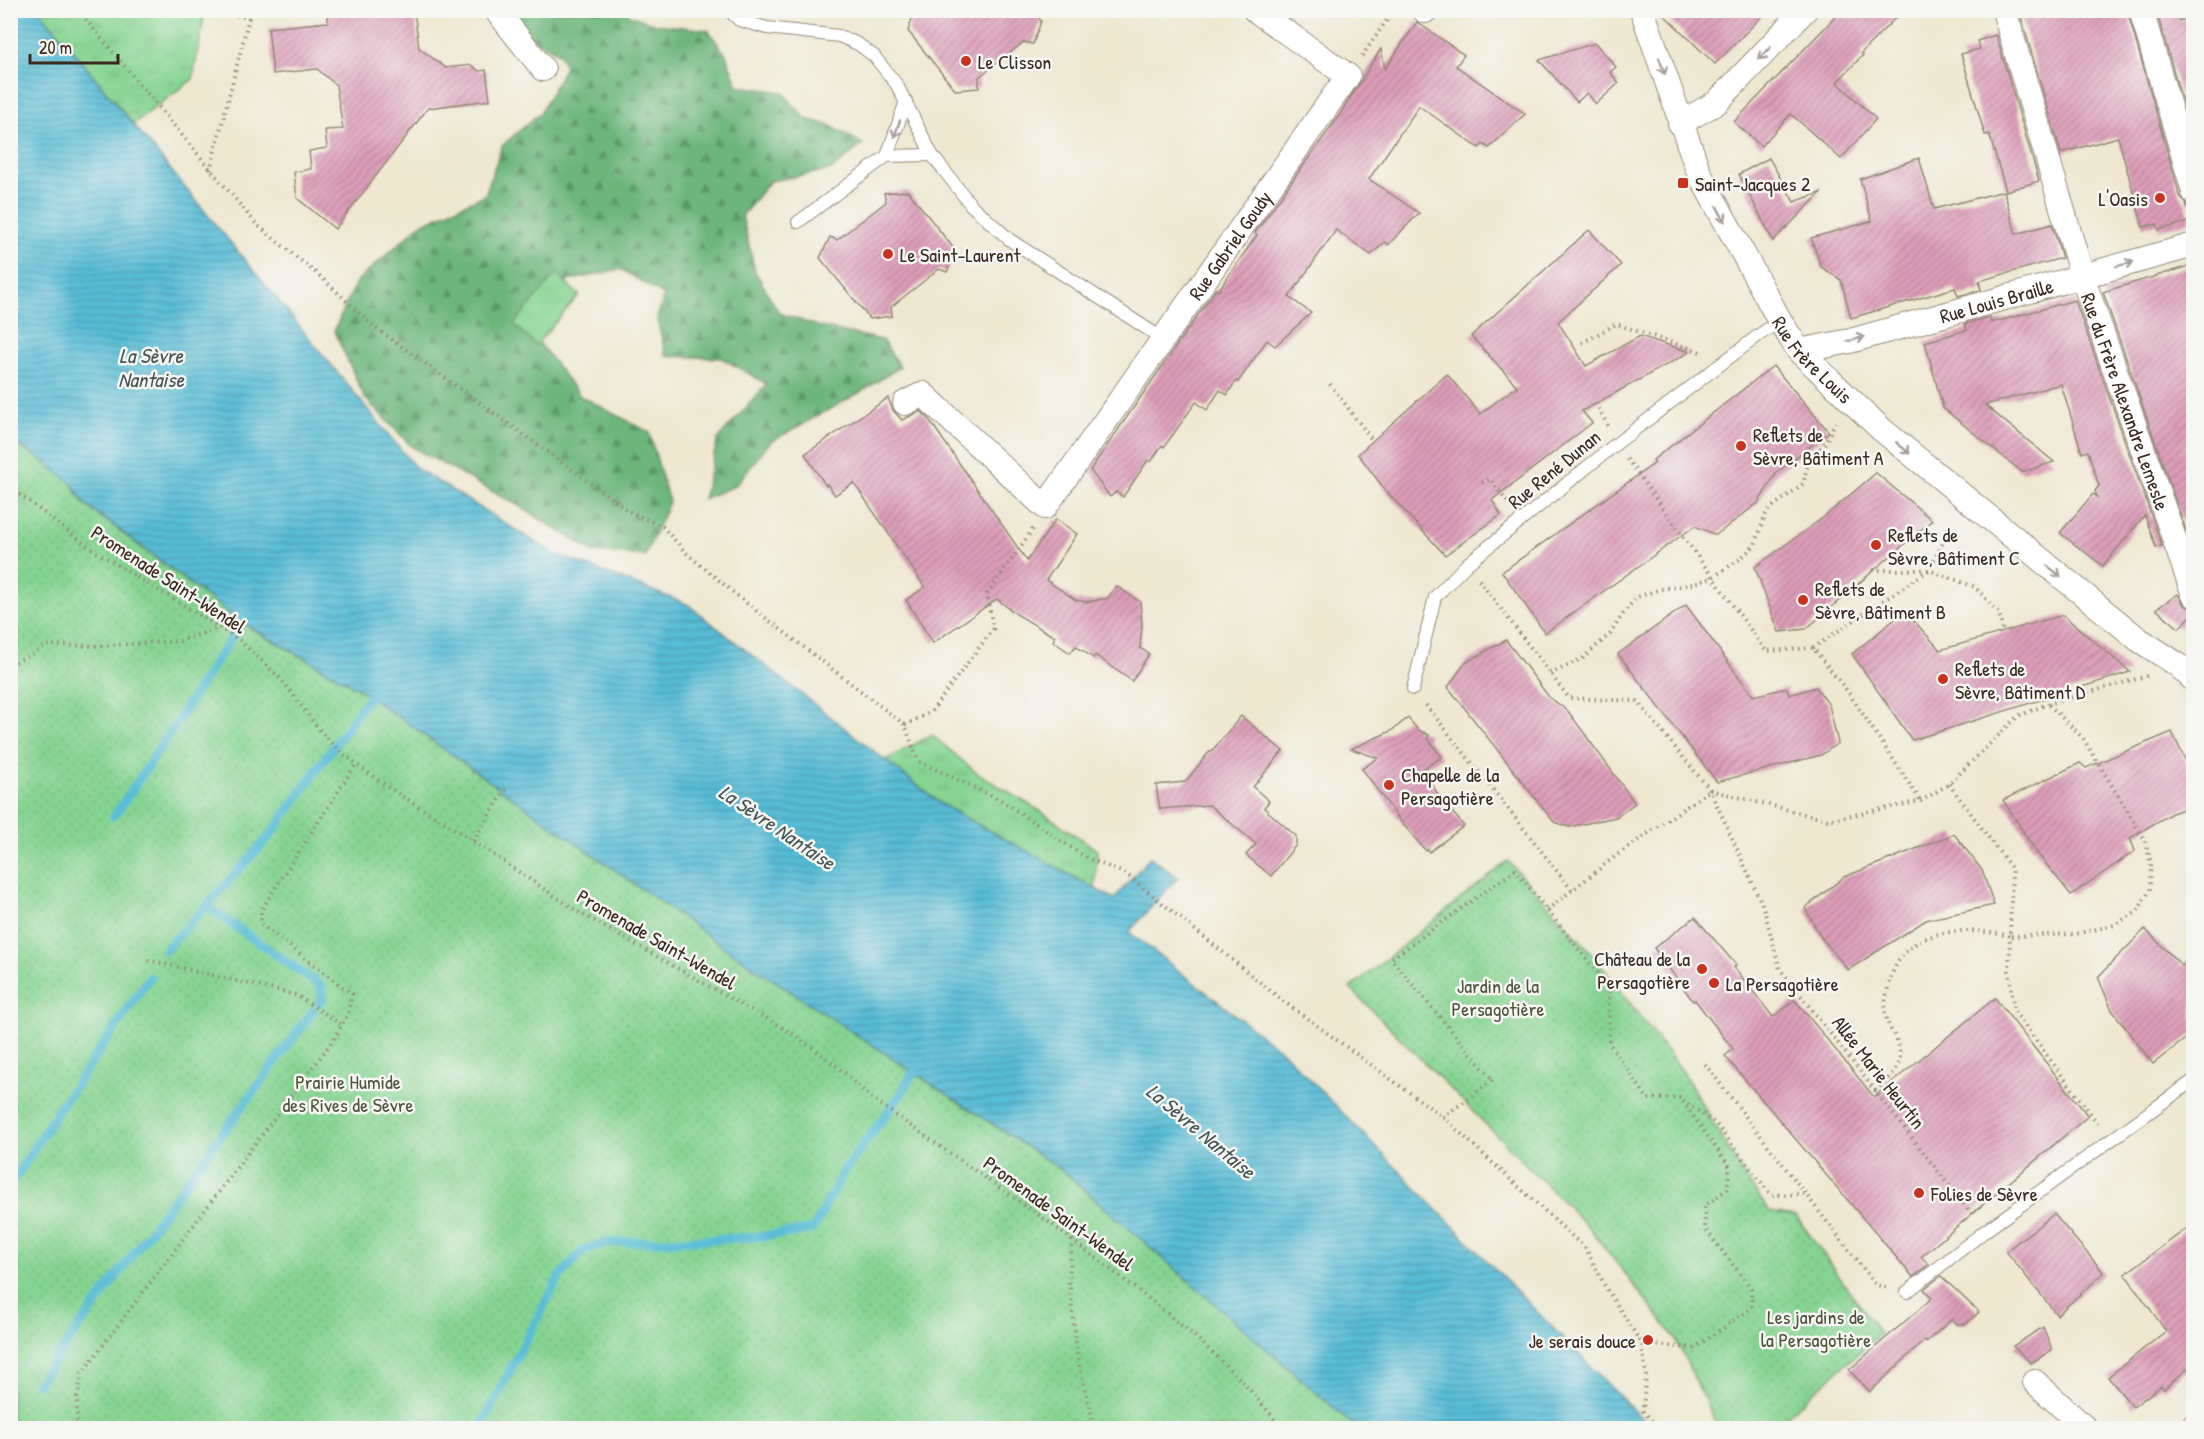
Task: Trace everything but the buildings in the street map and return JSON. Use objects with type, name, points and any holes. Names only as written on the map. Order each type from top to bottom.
[{"type":"street","points":[[496,10],[543,69]]},
{"type":"street","points":[[1256,10],[1348,76]]},
{"type":"street","name":"Rue Frère Louis","points":[[1642,10],[1699,173],[1780,321],[1799,351],[1881,429],[2138,639],[2175,663],[2193,680]]},
{"type":"street","points":[[1680,123],[1701,113],[1721,98],[1805,10]]},
{"type":"street","name":"Rue du Frère Alexandre Lemesle","points":[[2004,10],[2082,276],[2193,595]]},
{"type":"street","points":[[2142,10],[2193,192]]},
{"type":"street","name":"Rue Gabriel Goudy","points":[[1045,507],[1348,76]]},
{"type":"street","name":"Rue Louis Braille","points":[[1799,351],[1850,341],[2193,245]]},
{"type":"street","points":[[905,404],[923,394],[1045,507]]},
{"type":"street","points":[[2034,1382],[2085,1428]]},
{"type":"lane","points":[[729,10],[739,20],[767,28],[839,36],[874,56],[897,85],[932,155],[970,205],[1010,240],[1163,339]]},
{"type":"lane","points":[[798,222],[887,156],[906,101]]},
{"type":"lane","points":[[887,156],[932,155]]},
{"type":"lane","name":"Rue René Dunan","points":[[1413,689],[1435,597],[1467,564],[1616,444],[1759,334],[1780,321]]},
{"type":"lane","points":[[1907,1292],[1985,1231],[2193,1080]]},
{"type":"path","points":[[78,10],[256,224],[321,277],[372,325],[632,513],[663,527],[685,552],[745,602],[905,725],[918,761],[1001,800],[1085,858],[1126,874],[1283,1001],[1443,1117],[1586,1249],[1606,1288],[1642,1344],[1646,1375],[1643,1411],[1659,1428]]},
{"type":"path","points":[[213,10],[249,18]]},
{"type":"path","points":[[210,170],[251,10]]},
{"type":"path","points":[[1348,76],[1394,10]]},
{"type":"path","points":[[1582,343],[1616,324],[1701,352]]},
{"type":"path","points":[[1330,384],[1372,440]]},
{"type":"path","points":[[1596,403],[1608,426]]},
{"type":"path","points":[[1550,674],[1582,658],[1610,634],[1624,611],[1637,597],[1661,589],[1694,584],[1713,577],[1740,559],[1755,545],[1767,511],[1803,484],[1808,464],[1827,440],[1835,421]]},
{"type":"path","points":[[1616,444],[1766,651],[1813,648],[1929,570],[1948,533]]},
{"type":"path","points":[[1482,483],[1490,479],[1509,503]]},
{"type":"path","name":"Promenade Saint-Wendel","points":[[10,487],[90,548],[238,639],[281,679],[321,732],[339,751],[389,788],[580,913],[790,1032],[832,1062],[875,1101],[1072,1239],[1196,1337],[1243,1382],[1282,1428]]},
{"type":"path","points":[[905,725],[931,712],[993,629],[987,594],[1031,533],[1045,507]]},
{"type":"path","name":"Allée Marie Heurtin","points":[[1467,564],[1569,698],[1637,701],[1710,790],[1763,906],[1780,969],[1985,1231]]},
{"type":"path","points":[[1873,570],[1929,570],[1975,587],[1999,613],[2003,632]]},
{"type":"path","points":[[10,665],[49,645],[97,646],[180,641],[221,629]]},
{"type":"path","points":[[1813,648],[1848,692],[1921,801]]},
{"type":"path","points":[[1547,910],[1617,855],[1710,790],[1828,820],[1921,801],[1949,784],[2018,716],[2048,704],[2145,677],[2175,663]]},
{"type":"path","points":[[1413,689],[1572,890]]},
{"type":"path","points":[[1875,1091],[1898,1066],[1900,1051],[1898,1041],[1886,1018],[1885,1000],[1893,968],[1912,946],[1944,932],[1982,930],[2010,936],[2076,934],[2114,925],[2137,912],[2150,890],[2151,863],[2145,840],[2083,738],[2048,704]]},
{"type":"path","points":[[76,1428],[76,1399],[82,1373],[316,1064],[348,1014],[352,994],[261,924],[261,910],[356,764]]},
{"type":"path","points":[[1949,784],[2012,869],[2010,971],[2014,1011],[2110,1140]]},
{"type":"path","points":[[473,841],[506,789]]},
{"type":"path","points":[[1443,1117],[1493,1080],[1391,959],[1515,870],[1609,987],[1609,1043],[1648,1099],[1680,1098],[1715,1123],[1771,1195],[1806,1194]]},
{"type":"path","points":[[148,960],[296,995],[342,1025]]},
{"type":"path","points":[[1705,1064],[1876,1285],[1907,1292]]},
{"type":"path","points":[[1642,1344],[1694,1348],[1752,1308],[1751,1288],[1705,1229],[1705,1206],[1727,1189],[1730,1167],[1680,1098]]},
{"type":"path","points":[[1072,1239],[1069,1280],[1078,1360],[1095,1428]]},
{"type":"green space","points":[[40,11],[205,11],[193,79],[133,124]]},
{"type":"green space","points":[[489,11],[628,11],[629,15],[655,24],[708,30],[726,55],[738,86],[782,92],[806,119],[829,125],[863,144],[831,170],[770,181],[742,216],[755,271],[779,313],[820,327],[882,340],[900,367],[859,393],[770,442],[735,486],[703,499],[718,439],[767,384],[722,358],[666,356],[657,319],[664,295],[621,269],[549,285],[534,336],[580,396],[649,432],[669,502],[645,556],[594,552],[517,505],[412,447],[365,398],[334,331],[356,282],[421,224],[485,195],[502,146],[540,113],[565,67],[559,53],[521,33]]},
{"type":"green space","points":[[556,274],[579,295],[536,345],[514,324]]},
{"type":"green space","name":"Prairie Humide des Rives de Sèvre","points":[[10,440],[42,460],[72,484],[84,504],[242,623],[356,687],[731,952],[1062,1170],[1357,1428],[11,1428]]},
{"type":"green space","points":[[932,735],[977,773],[1040,811],[1097,850],[1095,889],[941,804],[885,760]]},
{"type":"green space","name":"Jardin de la Persagotière","points":[[1508,861],[1590,951],[1683,1072],[1746,1179],[1770,1212],[1796,1216],[1880,1334],[1773,1428],[1718,1428],[1675,1338],[1590,1229],[1350,988]]},
{"type":"water","name":"La Sèvre Nantaise","points":[[10,11],[40,11],[416,468],[553,553],[687,604],[941,804],[1114,899],[1150,857],[1178,877],[1129,932],[1284,1053],[1637,1414],[1656,1428],[1357,1428],[1062,1170],[731,952],[356,687],[242,623],[84,503],[72,484],[42,460],[11,440]]},
{"type":"waterway","points":[[114,816],[234,634],[246,611]]},
{"type":"waterway","points":[[319,1003],[322,999],[321,986],[206,906],[269,837],[376,687]]},
{"type":"waterway","points":[[165,950],[206,906]]},
{"type":"waterway","points":[[10,1186],[61,1106],[150,977]]},
{"type":"waterway","points":[[37,1384],[313,1011]]},
{"type":"waterway","points":[[480,1428],[558,1279],[584,1250],[605,1243],[709,1240],[813,1229],[844,1171],[901,1094],[919,1062]]},
{"type":"place","name":"Le Clisson","points":[[966,61]]},
{"type":"place","name":"Saint-Jacques 2","points":[[1683,183]]},
{"type":"place","name":"L'Oasis","points":[[2160,198]]},
{"type":"place","name":"Le Saint-Laurent","points":[[888,254]]},
{"type":"place","name":"Reflets de Sèvre, Bâtiment A","points":[[1741,446]]},
{"type":"place","name":"Reflets de Sèvre, Bâtiment C","points":[[1876,545]]},
{"type":"place","name":"Reflets de Sèvre, Bâtiment B","points":[[1803,600]]},
{"type":"place","name":"Reflets de Sèvre, Bâtiment D","points":[[1943,679]]},
{"type":"place","name":"Chapelle de la Persagotière","points":[[1389,785]]},
{"type":"place","name":"Château de la Persagotière","points":[[1702,969]]},
{"type":"place","name":"La Persagotière","points":[[1714,983]]},
{"type":"place","name":"Folies de Sèvre","points":[[1919,1193]]},
{"type":"place","name":"Je serais douce","points":[[1648,1340]]},
{"type":"park label","name":"Les jardins de la Persagotière","points":[[1816,1328]]}]
